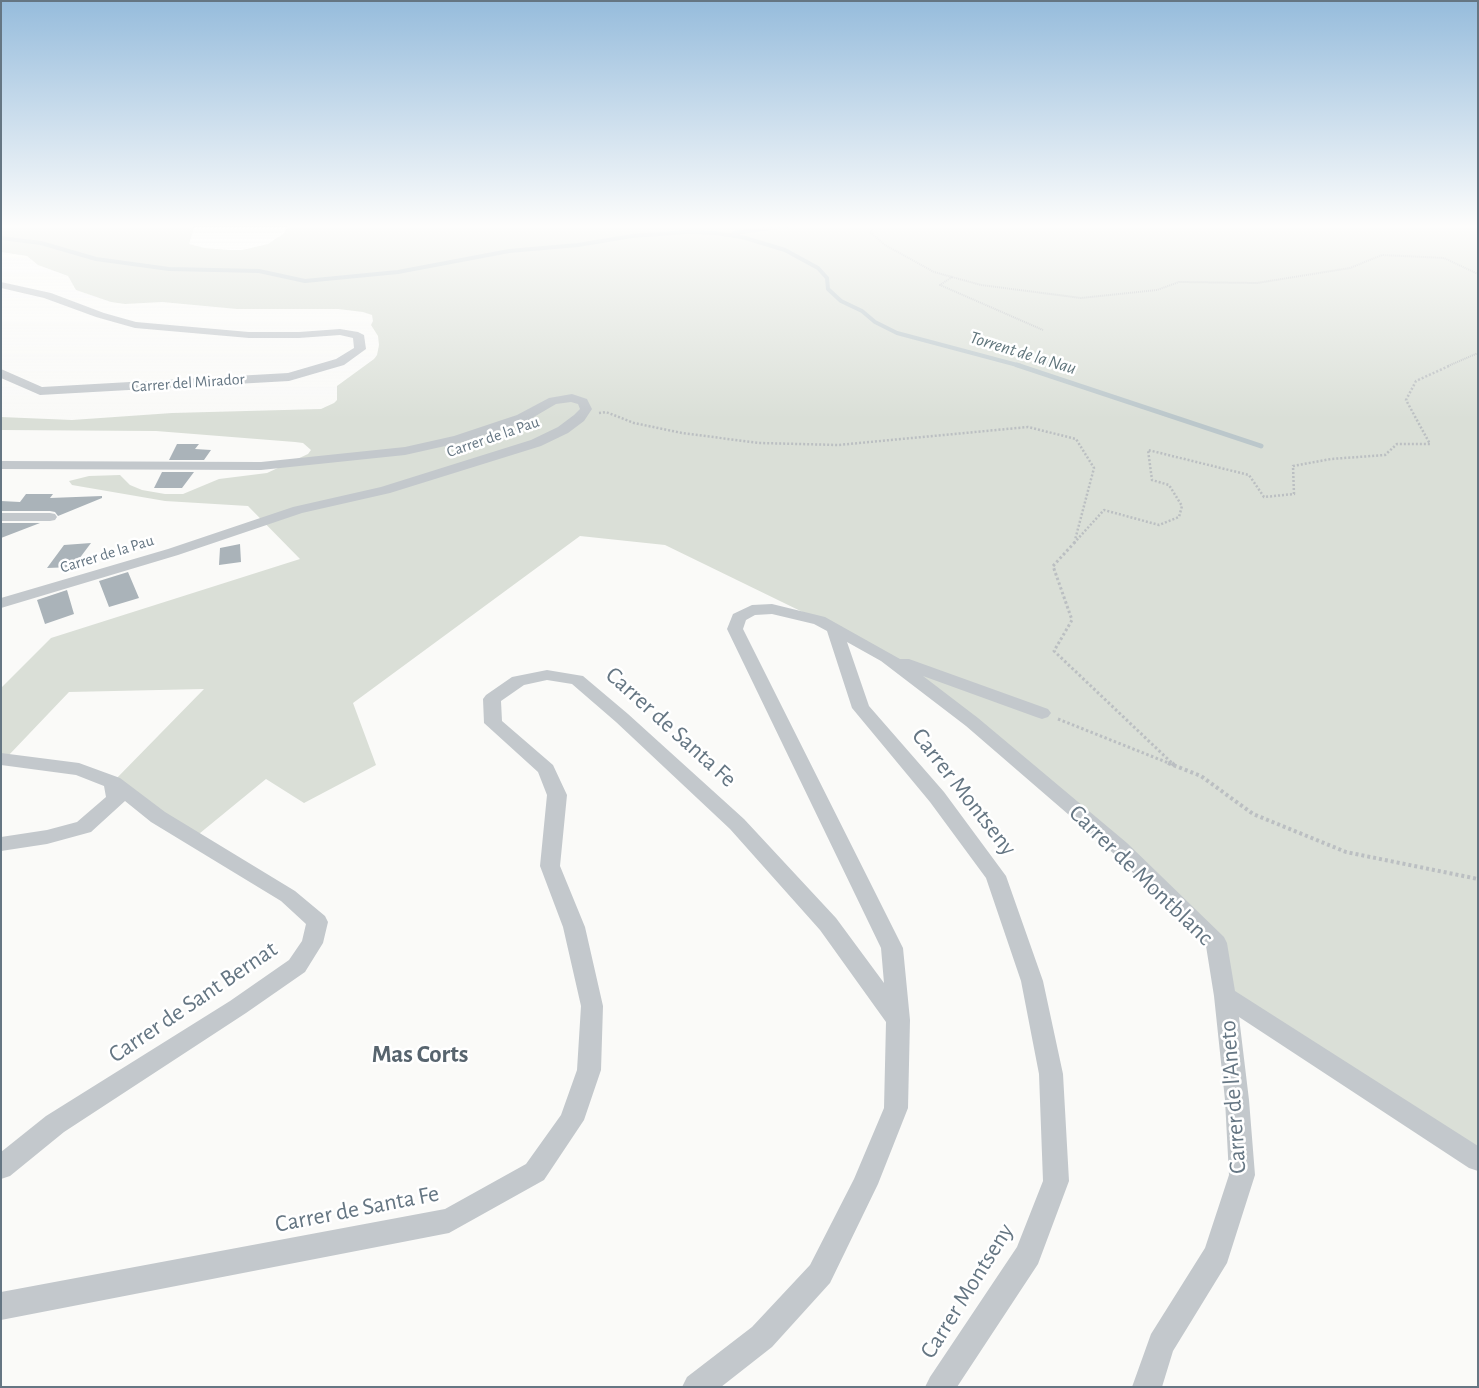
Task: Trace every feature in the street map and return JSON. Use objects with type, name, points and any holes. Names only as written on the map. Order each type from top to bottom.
[{"type":"street","name":"Carrer del Mirador","points":[[1,373],[40,391],[289,377],[340,362],[360,349],[358,335],[340,332],[249,336],[136,325],[100,315],[47,295],[20,290]]},
{"type":"street","name":"Carrer de la Pau","points":[[1,465],[266,465],[345,458],[414,449],[458,439],[522,418],[553,401],[572,398],[583,402],[586,409],[581,416],[563,430],[536,443],[385,490],[298,510],[173,552],[1,603]]},
{"type":"street","points":[[1,517],[50,517]]},
{"type":"street","name":"Carrer de Montblanc","points":[[898,1020],[892,948],[735,629],[738,617],[752,610],[772,609],[819,620],[834,627],[887,657],[972,722],[1120,848],[1216,943],[1225,996]]},
{"type":"street","name":"Carrer Montseny","points":[[834,627],[861,708],[937,797],[996,876],[1032,981],[1051,1074],[1056,1181],[1028,1255],[940,1387]]},
{"type":"street","name":"Carrer de Montblanc","points":[[887,657],[1042,712]]},
{"type":"street","name":"Carrer de Santa Fe","points":[[1,1306],[449,1221],[535,1172],[572,1120],[589,1070],[592,1006],[574,927],[550,866],[557,795],[546,769],[493,722],[492,699],[518,681],[547,676],[577,680],[622,718],[737,824],[828,924],[898,1020]]},
{"type":"street","points":[[1,759],[78,769],[113,782],[116,799],[84,827],[47,837],[1,844]]},
{"type":"street","name":"Carrer de Sant Bernat","points":[[1,1168],[55,1124],[238,1007],[297,966],[312,943],[317,922],[288,896],[158,816],[113,782]]},
{"type":"street","points":[[1225,996],[1478,1160]]},
{"type":"street","name":"Carrer de l'Aneto","points":[[1147,1387],[1162,1344],[1217,1254],[1242,1175],[1238,1100],[1225,996]]},
{"type":"street","points":[[697,1387],[762,1337],[820,1274],[865,1184],[896,1108],[898,1020]]},
{"type":"path","points":[[951,290],[1043,330]]},
{"type":"path","points":[[1018,290],[1081,298],[1158,290]]},
{"type":"path","points":[[1175,766],[1054,651],[1072,620],[1052,566],[1104,510],[1159,525],[1179,517],[1182,506],[1169,485],[1152,480],[1148,450],[1249,475],[1264,497],[1294,494],[1293,466],[1331,459],[1385,455],[1397,444],[1430,444],[1406,400],[1416,381],[1478,353]]},
{"type":"path","points":[[581,416],[606,412],[634,423],[682,433],[759,443],[838,445],[1028,427],[1076,440],[1094,468],[1074,542]]},
{"type":"path","points":[[1042,712],[1201,776],[1253,814],[1346,852],[1478,879]]},
{"type":"shaded area","points":[[76,290],[1478,290],[1478,1149],[1225,996],[1216,943],[1120,848],[887,657],[819,620],[665,545],[580,536],[353,703],[376,765],[304,803],[266,779],[194,838],[113,782],[204,689],[69,692],[8,756],[1,755],[1,688],[51,638],[300,559],[248,506],[165,501],[72,485],[69,481],[89,476],[120,475],[130,485],[142,490],[165,494],[183,494],[219,479],[267,473],[308,454],[311,450],[303,443],[295,442],[156,431],[1,430],[1,417],[72,420],[172,413],[321,409],[337,400],[337,386],[374,359],[379,345],[378,336],[371,325],[373,321],[372,315],[363,312],[338,309],[237,309],[162,302],[125,304],[111,302]]},
{"type":"building","points":[[177,444],[199,444],[195,449],[211,450],[204,460],[169,460]]},
{"type":"building","points":[[162,472],[194,472],[182,488],[154,488]]},
{"type":"building","points":[[26,494],[53,494],[50,498],[102,496],[102,498],[58,516],[55,512],[50,511],[1,511],[1,501],[20,502]]},
{"type":"building","points":[[1,523],[40,523],[1,538]]},
{"type":"building","points":[[91,543],[73,567],[47,568],[64,545]]},
{"type":"building","points":[[240,544],[241,562],[219,565],[220,548]]},
{"type":"building","points":[[128,572],[139,598],[109,607],[99,581]]},
{"type":"building","points":[[67,590],[74,614],[45,624],[37,600]]},
{"type":"waterway","name":"Torrent de la Nau","points":[[829,290],[841,301],[862,311],[875,322],[897,333],[1021,366]]},
{"type":"waterway","name":"Torrent de la Nau","points":[[1017,365],[1261,446]]},
{"type":"district","name":"Mas Corts","points":[[420,1054]]}]
